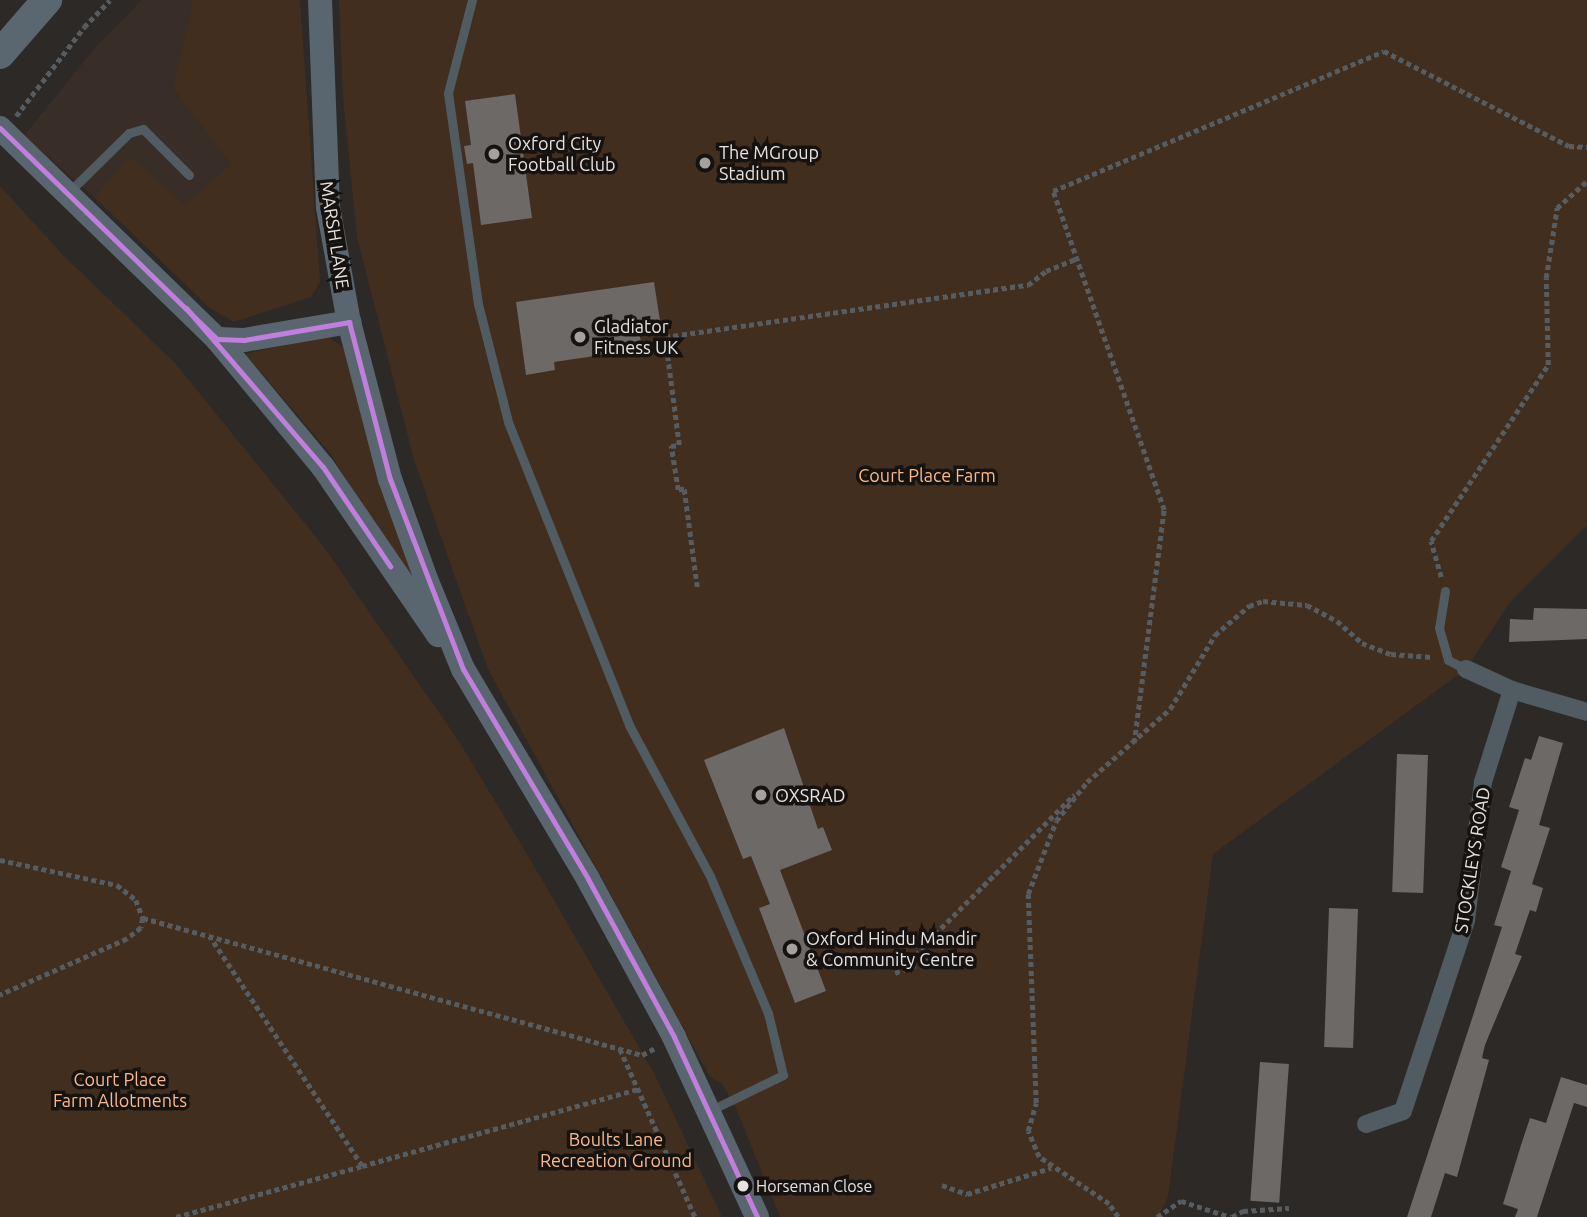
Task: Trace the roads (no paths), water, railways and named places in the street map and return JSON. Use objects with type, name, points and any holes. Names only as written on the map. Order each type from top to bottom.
[{"type":"highway","points":[[0,54],[47,0]]},
{"type":"main road","name":"MARSH LANE","points":[[320,0],[328,207],[349,322],[390,480],[463,669],[588,879],[711,1110],[757,1217]]},
{"type":"main road","points":[[6,124],[68,192],[217,340],[323,467],[463,669]]},
{"type":"main road","points":[[217,340],[244,340],[349,322]]},
{"type":"street","points":[[1466,669],[1512,690],[1587,712]]},
{"type":"street","name":"STOCKLEYS ROAD","points":[[1366,1124],[1403,1111],[1466,920],[1483,782],[1512,690]]},
{"type":"lane","points":[[472,0],[448,93],[478,304],[505,411],[629,724],[710,876],[768,1013],[783,1076],[711,1110]]},
{"type":"lane","points":[[68,192],[129,133],[143,130],[189,176]]},
{"type":"lane","points":[[1445,591],[1439,628],[1448,660],[1466,669]]},
{"type":"place","name":"Oxford City Football Club","points":[[494,154]]},
{"type":"place","name":"The MGroup Stadium","points":[[705,163]]},
{"type":"place","name":"Gladiator Fitness UK","points":[[580,337]]},
{"type":"place","name":"OXSRAD","points":[[761,795]]},
{"type":"place","name":"Oxford Hindu Mandir & Community Centre","points":[[792,949]]},
{"type":"place","name":"Horseman Close","points":[[743,1186]]},
{"type":"park label","name":"Court Place Farm","points":[[927,475]]},
{"type":"park label","name":"Court Place Farm Allotments","points":[[120,1090]]},
{"type":"park label","name":"Boults Lane Recreation Ground","points":[[616,1150]]}]
